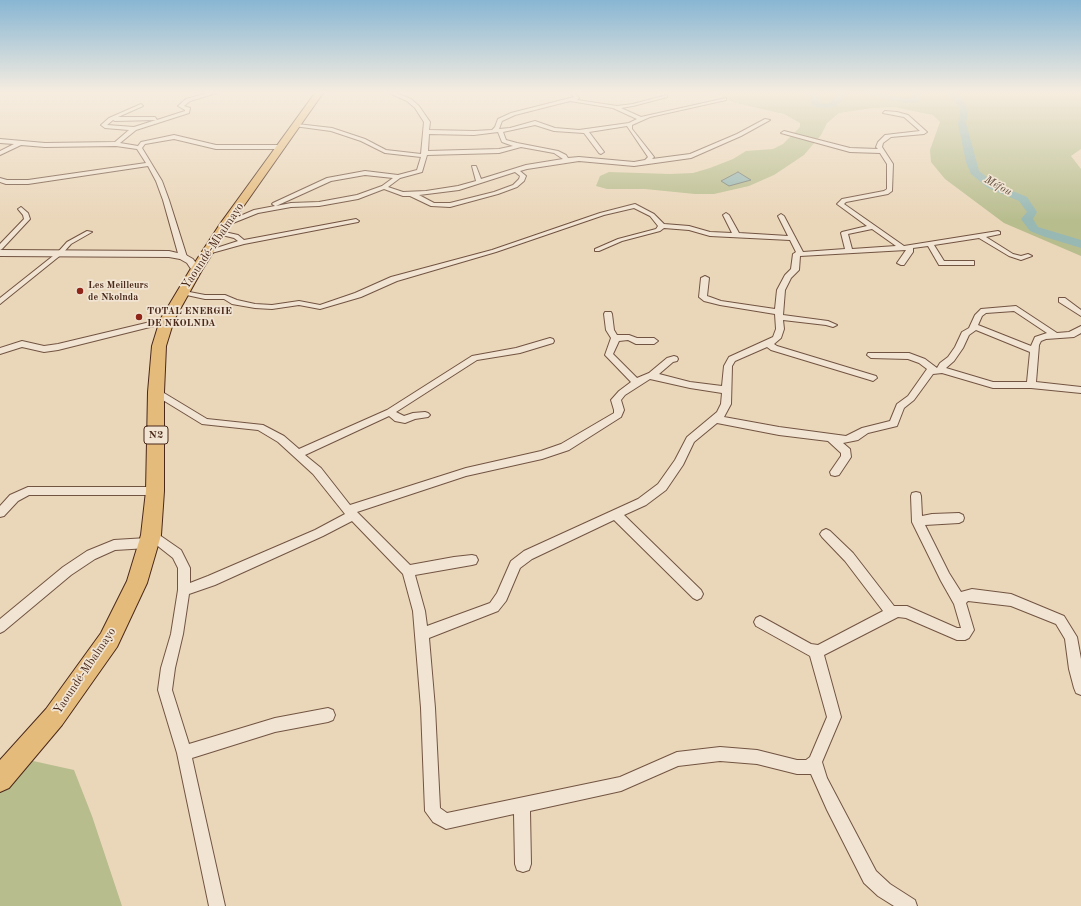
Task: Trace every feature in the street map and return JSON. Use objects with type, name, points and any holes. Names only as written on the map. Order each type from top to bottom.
[{"type":"highway","name":"Yaoundé-Mbalmayo","points":[[0,779],[54,716],[109,640],[137,583],[149,539],[155,491],[156,392],[159,346],[167,320],[182,292],[223,229],[290,135]]},
{"type":"street","points":[[116,144],[127,135]]},
{"type":"street","points":[[348,135],[385,151],[424,155],[499,151],[520,146]]},
{"type":"street","points":[[256,211],[318,204],[346,199],[368,194],[384,187],[398,177],[420,171],[427,135]]},
{"type":"street","points":[[502,135],[504,142],[556,152],[564,156],[566,160]]},
{"type":"street","points":[[588,135],[601,152]]},
{"type":"street","points":[[635,135],[651,157],[647,160]]},
{"type":"street","points":[[384,187],[396,192],[412,194],[449,190],[517,171],[526,167],[566,160],[579,159],[634,164],[647,160],[692,156],[738,135]]},
{"type":"street","points":[[793,135],[850,150],[882,151]]},
{"type":"street","points":[[894,135],[887,136],[879,147],[890,164],[890,190],[886,193],[844,200],[840,204],[873,227],[906,247],[909,252],[901,263]]},
{"type":"street","points":[[139,148],[143,143],[174,137],[216,148],[282,147]]},
{"type":"street","points":[[123,138],[129,139]]},
{"type":"street","points":[[135,139],[142,140],[145,143]]},
{"type":"street","points":[[0,141],[44,145],[116,144],[139,148],[150,164],[166,200],[183,256]]},
{"type":"street","points":[[0,153],[20,143]]},
{"type":"street","points":[[0,180],[6,182],[28,182],[150,164]]},
{"type":"street","points":[[474,167],[479,181]]},
{"type":"street","points":[[412,194],[433,206],[450,205],[496,193],[515,186],[522,180],[523,176],[517,171]]},
{"type":"street","points":[[223,229],[256,211],[287,199],[329,179],[364,173],[398,177]]},
{"type":"street","points":[[182,292],[206,297],[226,296],[235,302],[255,306],[272,307],[299,303],[320,307],[358,295],[394,279],[494,251],[609,212],[636,206],[652,215],[662,226],[689,228],[710,234],[793,238]]},
{"type":"street","points":[[0,248],[27,219],[26,214],[20,209]]},
{"type":"street","points":[[726,216],[736,236]]},
{"type":"street","points":[[781,216],[801,254]]},
{"type":"street","points":[[208,252],[243,242],[356,221]]},
{"type":"street","points":[[598,250],[620,240],[658,230],[662,226]]},
{"type":"street","points":[[849,251],[844,233],[873,227]]},
{"type":"street","points":[[223,229],[236,236],[243,242]]},
{"type":"street","points":[[0,302],[60,253],[69,243],[89,232]]},
{"type":"street","points":[[422,634],[494,607],[502,597],[515,565],[528,555],[642,502],[662,487],[679,462],[690,440],[721,414],[726,404],[728,366],[732,359],[777,338],[780,329],[779,314],[781,290],[788,277],[795,270],[797,254],[906,247],[998,234]]},
{"type":"street","points":[[67,235],[67,243],[69,243]]},
{"type":"street","points":[[982,237],[1010,255],[1021,258],[1028,256]]},
{"type":"street","points":[[930,244],[942,263],[971,263]]},
{"type":"street","points":[[0,253],[141,252],[169,254],[183,256],[196,270]]},
{"type":"street","points":[[705,278],[703,297],[707,299],[720,303],[833,325]]},
{"type":"street","points":[[1062,300],[1081,314]]},
{"type":"street","points":[[937,370],[951,359],[959,348],[965,334],[974,326],[979,315],[984,311],[1016,308],[1056,336]]},
{"type":"street","points":[[608,314],[610,330],[616,339]]},
{"type":"street","points":[[0,351],[22,344],[44,348],[58,347],[167,320]]},
{"type":"street","points":[[974,326],[1035,351]]},
{"type":"street","points":[[1032,385],[1035,345],[1038,339],[1044,336],[1071,335],[1081,329]]},
{"type":"street","points":[[639,381],[635,381],[609,355],[616,337],[629,338],[636,341],[654,341]]},
{"type":"street","points":[[298,454],[390,412],[475,358],[517,351],[550,341]]},
{"type":"street","points":[[768,343],[774,348],[873,378]]},
{"type":"street","points":[[871,355],[909,356],[922,361],[937,370]]},
{"type":"street","points":[[184,590],[211,581],[319,533],[351,512],[466,472],[542,455],[564,446],[618,415],[620,410],[616,400],[622,393],[639,381],[651,376],[670,360],[674,359]]},
{"type":"street","points":[[716,419],[780,431],[846,440],[855,437],[866,430],[894,424],[900,406],[911,398],[930,371],[937,370],[955,372],[993,385],[1032,385],[1081,390]]},
{"type":"street","points":[[651,376],[690,385],[726,390]]},
{"type":"street","points":[[156,392],[205,422],[260,428],[282,438],[317,471],[351,512],[408,571],[419,611],[422,634],[428,708],[433,810],[438,817],[446,821],[621,784],[677,759],[720,754],[757,757],[798,767],[809,767],[815,762],[834,717],[816,656],[819,651],[898,611],[906,612],[957,634],[965,634],[968,630],[960,602],[945,577],[918,522],[916,496]]},
{"type":"street","points":[[390,412],[398,418],[405,420],[413,416],[425,415]]},
{"type":"street","points":[[832,439],[846,452],[846,457],[835,472]]},
{"type":"street","points":[[0,513],[14,498],[28,491],[155,491]]},
{"type":"street","points":[[616,515],[697,594]]},
{"type":"street","points":[[918,522],[932,519],[959,518]]},
{"type":"street","points":[[826,534],[849,557],[892,613]]},
{"type":"street","points":[[0,627],[67,571],[91,555],[114,546],[149,539],[176,554],[184,568],[184,590],[177,634],[168,668],[165,690],[184,753],[217,906]]},
{"type":"street","points":[[408,571],[472,560]]},
{"type":"street","points":[[960,602],[965,596],[972,595],[1011,600],[1060,620],[1071,637],[1076,669],[1081,688]]},
{"type":"street","points":[[760,622],[809,650],[819,651]]},
{"type":"street","points":[[184,753],[275,725],[328,715]]},
{"type":"street","points":[[815,762],[820,780],[870,877],[884,890],[909,906]]},
{"type":"street","points":[[522,804],[523,864]]},
{"type":"green space","points":[[792,135],[821,135],[804,155],[774,175],[749,186],[714,194],[695,194],[645,189],[607,189],[596,186],[600,176],[609,172],[670,174],[693,173],[733,159],[746,151],[773,149],[783,144]]},
{"type":"green space","points":[[935,135],[1081,135],[1081,149],[1071,156],[1081,169],[1081,256],[1004,223],[945,179],[931,162],[930,150]]},
{"type":"green space","points":[[6,755],[74,770],[92,816],[122,906],[0,906],[0,758]]},
{"type":"water","points":[[738,172],[751,180],[729,186],[721,181]]},
{"type":"waterway","name":"Méfou","points":[[966,135],[971,162],[975,172],[992,186],[1023,199],[1032,212],[1027,219],[1034,229],[1081,244]]},
{"type":"place","name":"Les Meilleurs de Nkolnda","points":[[80,291]]},
{"type":"place","name":"TOTAL ENERGIE DE NKOLNDA","points":[[139,317]]}]
